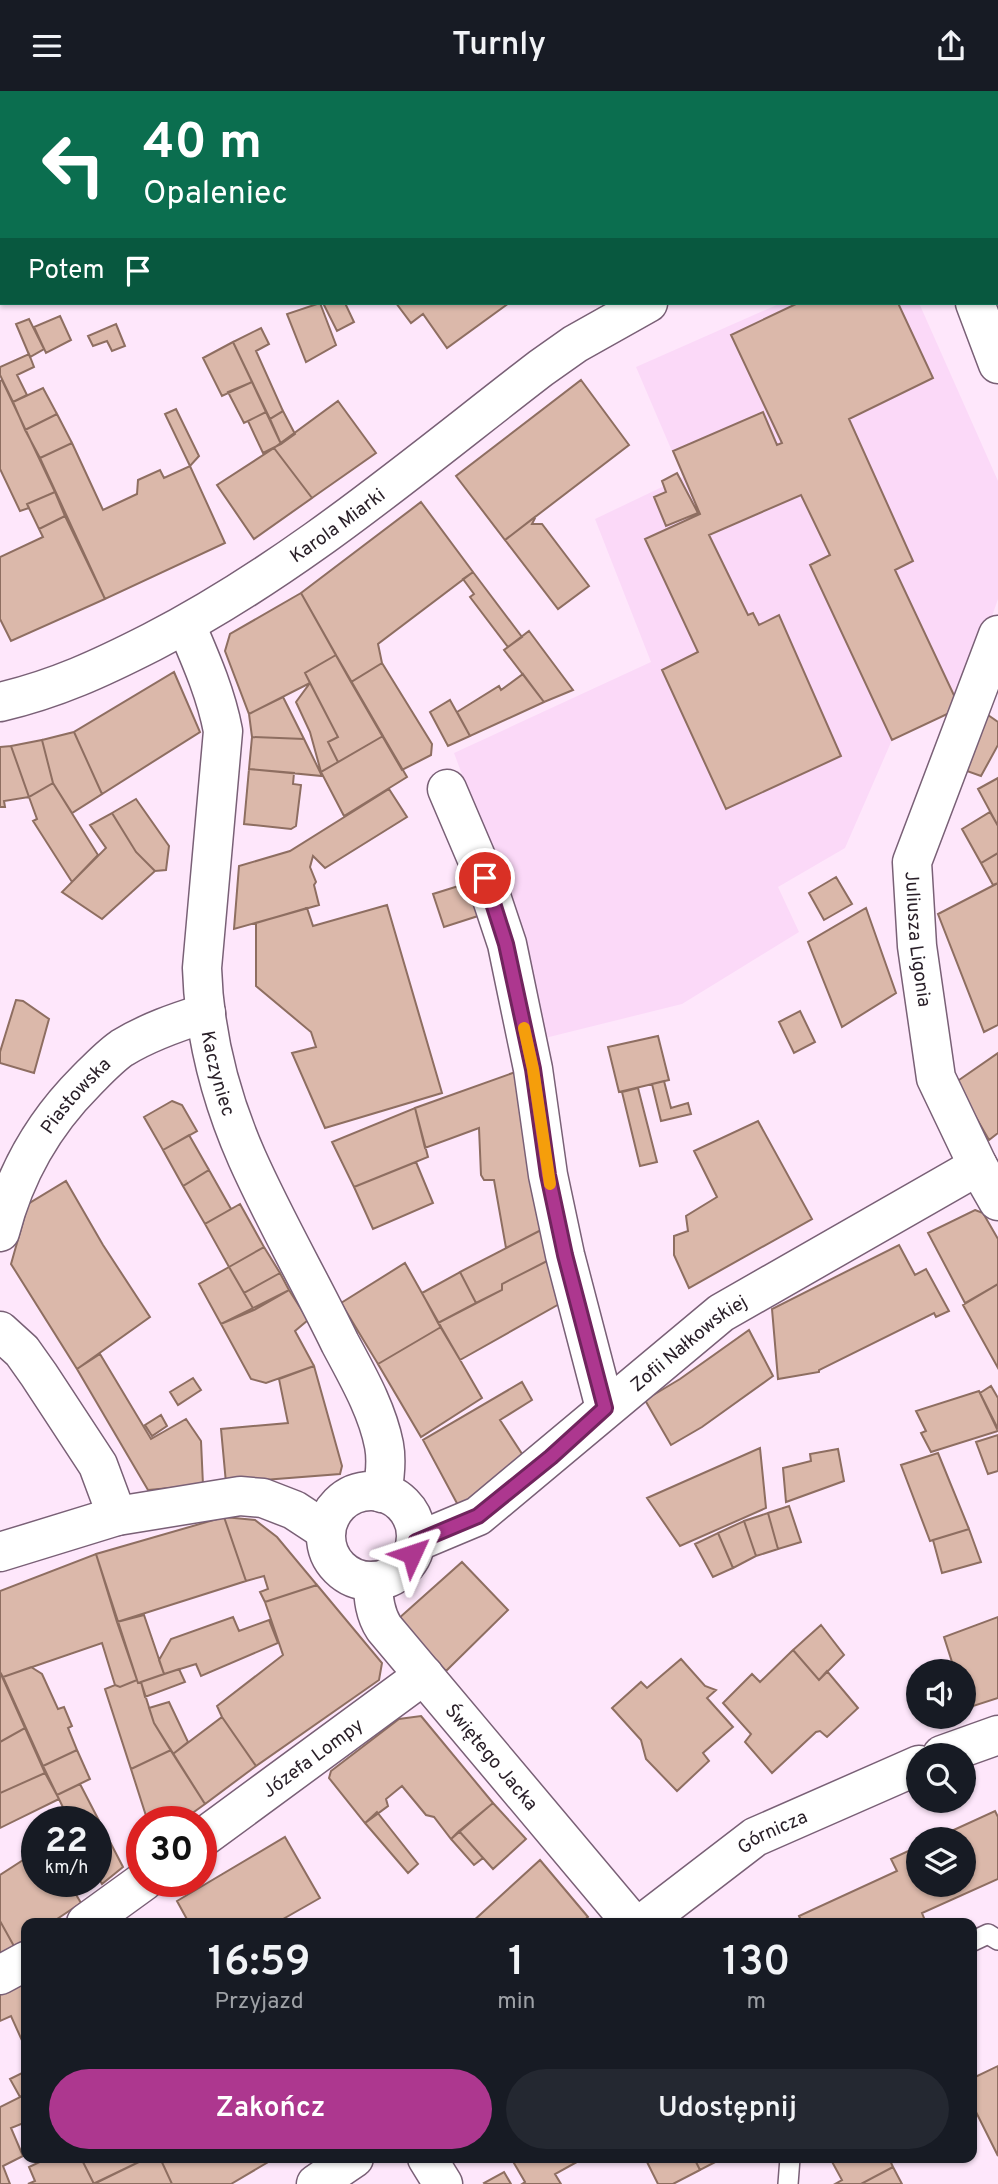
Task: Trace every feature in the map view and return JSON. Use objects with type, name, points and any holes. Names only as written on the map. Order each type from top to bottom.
[{"type":"street","name":"Karola Miarki","points":[[0,702],[61,685],[186,625],[283,563],[342,521],[575,344],[644,305]]},
{"type":"street","points":[[976,305],[998,364]]},
{"type":"street","name":"Kaczyniec","points":[[186,625],[210,682],[223,731],[202,968],[212,1049],[226,1102],[244,1150],[360,1382],[376,1421],[384,1449],[382,1493]]},
{"type":"street","name":"Juliusza Ligonia","points":[[998,635],[912,862],[917,946],[936,1078],[978,1167],[998,1201]]},
{"type":"street","points":[[447,789],[485,878],[506,944],[533,1069],[548,1175],[565,1255],[605,1408]]},
{"type":"street","name":"Piastowska","points":[[0,1232],[19,1176],[33,1147],[52,1117],[75,1091],[120,1049],[142,1037],[206,1013]]},
{"type":"street","name":"Zofii Nałkowskiej","points":[[416,1542],[478,1516],[721,1313],[978,1167]]},
{"type":"street","points":[[0,1331],[22,1351],[98,1465],[117,1516]]},
{"type":"street","points":[[369,1491],[382,1493],[394,1497],[412,1516],[416,1542],[406,1564],[385,1579],[373,1581],[351,1577],[334,1563],[326,1531],[336,1508],[346,1499],[369,1491]]},
{"type":"street","points":[[0,1552],[117,1516],[240,1496],[253,1496],[294,1510],[326,1531]]},
{"type":"street","name":"Świętego Jacka","points":[[373,1581],[378,1619],[628,1918]]},
{"type":"street","name":"Józefa Lompy","points":[[217,1827],[424,1675]]},
{"type":"street","points":[[976,1743],[998,1735]]},
{"type":"street","name":"Górnicza","points":[[650,1918],[755,1837],[906,1771]]},
{"type":"street","points":[[93,1918],[126,1894]]},
{"type":"street","points":[[0,1975],[21,1964]]},
{"type":"street","points":[[316,2184],[347,2163]]},
{"type":"street","points":[[430,2163],[443,2184]]},
{"type":"lane","points":[[977,1939],[988,1934],[998,1940]]},
{"type":"lane","points":[[788,2184],[790,2163]]},
{"type":"shaded area","points":[[776,305],[920,305],[998,481],[998,599],[960,708],[892,740],[845,848],[778,887],[799,932],[682,1004],[541,1039],[524,941],[454,753],[651,662],[595,519],[683,477],[636,367]]},
{"type":"building","points":[[321,305],[336,345],[306,362],[287,314]]},
{"type":"building","points":[[324,305],[346,305],[354,322],[337,331]]},
{"type":"building","points":[[398,305],[506,305],[447,348],[423,314],[411,323]]},
{"type":"building","points":[[794,305],[899,305],[933,378],[849,419],[913,561],[895,570],[960,708],[892,740],[810,565],[830,555],[801,495],[709,535],[748,615],[753,613],[759,625],[779,615],[841,756],[726,809],[662,670],[698,652],[645,539],[700,514],[673,451],[763,412],[777,445],[782,443],[731,335]]},
{"type":"building","points":[[60,316],[71,340],[46,353],[34,327]]},
{"type":"building","points":[[29,319],[44,349],[30,357],[16,324]]},
{"type":"building","points":[[116,324],[125,346],[112,351],[107,341],[93,346],[88,336]]},
{"type":"building","points":[[261,328],[269,344],[256,351],[283,411],[270,419],[233,342]]},
{"type":"building","points":[[233,342],[252,382],[222,396],[203,358]]},
{"type":"building","points":[[29,354],[34,367],[17,375],[27,395],[13,402],[0,375],[0,367]]},
{"type":"building","points":[[2,380],[55,492],[27,504],[29,508],[20,511],[0,469]]},
{"type":"building","points":[[581,380],[629,445],[505,540],[456,476]]},
{"type":"building","points":[[252,382],[266,412],[244,423],[228,392]]},
{"type":"building","points":[[43,388],[57,414],[25,430],[13,402]]},
{"type":"building","points":[[338,401],[376,453],[312,498],[274,448]]},
{"type":"building","points":[[176,409],[199,456],[190,466],[165,414]]},
{"type":"building","points":[[283,411],[295,434],[281,444],[270,419]]},
{"type":"building","points":[[266,412],[281,444],[263,453],[248,421]]},
{"type":"building","points":[[57,414],[72,443],[40,458],[25,430]]},
{"type":"building","points":[[72,443],[103,510],[137,494],[138,480],[160,470],[164,478],[190,466],[225,543],[105,599],[40,458]]},
{"type":"building","points":[[274,448],[312,498],[254,539],[217,485]]},
{"type":"building","points":[[677,473],[698,513],[666,526],[654,497],[666,492],[662,481]]},
{"type":"building","points":[[55,492],[65,516],[39,529],[27,504]]},
{"type":"building","points":[[421,502],[473,572],[378,644],[382,663],[351,682],[301,593]]},
{"type":"building","points":[[65,516],[105,599],[11,641],[0,619],[0,557],[43,537],[39,529]]},
{"type":"building","points":[[536,516],[532,524],[542,524],[589,586],[558,609],[505,540]]},
{"type":"building","points":[[473,572],[522,637],[508,647],[470,597],[474,594],[463,579]]},
{"type":"building","points":[[301,593],[336,655],[305,673],[310,683],[249,714],[225,651],[230,634]]},
{"type":"building","points":[[529,631],[573,690],[544,702],[504,650]]},
{"type":"building","points":[[336,655],[383,736],[338,762],[328,742],[338,737],[305,673]]},
{"type":"building","points":[[382,663],[432,744],[431,755],[402,770],[351,682]]},
{"type":"building","points":[[174,672],[200,732],[102,794],[74,732]]},
{"type":"building","points":[[523,674],[544,702],[470,736],[457,712],[499,686],[501,690]]},
{"type":"building","points":[[310,683],[338,737],[328,742],[338,762],[321,772],[310,732],[296,702]]},
{"type":"building","points":[[283,697],[304,739],[252,737],[249,714]]},
{"type":"building","points":[[450,700],[470,736],[448,746],[430,712]]},
{"type":"building","points":[[988,715],[998,722],[998,745],[981,776],[964,770]]},
{"type":"building","points":[[74,732],[102,794],[72,813],[53,783],[42,740]]},
{"type":"building","points":[[383,736],[407,777],[344,816],[321,772]]},
{"type":"building","points":[[252,737],[304,739],[322,776],[249,769]]},
{"type":"building","points":[[42,740],[53,783],[29,797],[11,746]]},
{"type":"building","points":[[11,746],[29,797],[4,801],[5,807],[0,807],[0,747]]},
{"type":"building","points":[[249,769],[294,773],[293,784],[301,785],[296,826],[291,829],[244,824]]},
{"type":"building","points":[[998,778],[998,826],[978,789]]},
{"type":"building","points":[[53,783],[98,855],[72,882],[33,821],[37,819],[29,797]]},
{"type":"building","points":[[389,789],[407,817],[325,868],[313,856],[310,867],[316,882],[314,885],[319,905],[234,929],[239,866],[290,851]]},
{"type":"building","points":[[136,799],[169,846],[166,870],[155,871],[136,852],[112,813]]},
{"type":"building","points":[[990,812],[998,826],[998,853],[981,863],[962,829]]},
{"type":"building","points":[[112,813],[136,852],[155,871],[102,919],[62,892],[106,848],[90,825]]},
{"type":"building","points":[[998,853],[998,883],[993,885],[981,863]]},
{"type":"building","points":[[836,877],[852,904],[824,920],[809,893]]},
{"type":"building","points":[[468,883],[478,916],[444,927],[433,894]]},
{"type":"building","points":[[998,883],[998,1025],[984,1032],[938,914]]},
{"type":"building","points":[[387,905],[442,1093],[325,1128],[292,1053],[316,1047],[311,1032],[256,986],[256,923],[307,908],[313,926]]},
{"type":"building","points":[[866,908],[896,993],[842,1027],[808,942]]},
{"type":"building","points":[[16,1000],[23,1001],[49,1019],[34,1073],[0,1063],[0,1052]]},
{"type":"building","points":[[800,1011],[815,1042],[794,1053],[779,1022]]},
{"type":"building","points":[[658,1036],[669,1080],[619,1092],[608,1047]]},
{"type":"building","points":[[998,1053],[998,1133],[989,1140],[958,1086],[959,1080]]},
{"type":"building","points":[[521,1070],[547,1227],[506,1248],[494,1180],[484,1180],[481,1175],[479,1128],[425,1148],[415,1108]]},
{"type":"building","points":[[664,1081],[671,1108],[688,1103],[691,1114],[661,1121],[652,1084]]},
{"type":"building","points":[[638,1088],[657,1162],[640,1166],[622,1092]]},
{"type":"building","points":[[172,1101],[182,1105],[197,1131],[163,1150],[144,1117]]},
{"type":"building","points":[[415,1108],[428,1157],[354,1187],[332,1142]]},
{"type":"building","points":[[758,1121],[812,1219],[689,1288],[674,1255],[674,1236],[688,1231],[686,1216],[717,1197],[694,1151]]},
{"type":"building","points":[[189,1135],[209,1170],[183,1186],[163,1150]]},
{"type":"building","points":[[416,1162],[433,1203],[373,1229],[354,1187]]},
{"type":"building","points":[[209,1170],[231,1209],[205,1224],[183,1186]]},
{"type":"building","points":[[66,1181],[103,1245],[150,1317],[77,1369],[11,1264],[28,1204]]},
{"type":"building","points":[[240,1204],[264,1247],[229,1267],[205,1224]]},
{"type":"building","points":[[975,1210],[983,1213],[998,1239],[998,1284],[965,1303],[928,1233]]},
{"type":"building","points":[[547,1227],[553,1258],[502,1284],[502,1290],[476,1303],[460,1272]]},
{"type":"building","points":[[899,1245],[915,1275],[926,1269],[949,1311],[936,1317],[934,1313],[819,1372],[778,1379],[772,1309]]},
{"type":"building","points":[[264,1247],[280,1273],[244,1293],[229,1267]]},
{"type":"building","points":[[553,1258],[561,1303],[460,1360],[438,1323],[502,1290],[502,1284]]},
{"type":"building","points":[[405,1263],[441,1327],[378,1364],[341,1303]]},
{"type":"building","points":[[229,1267],[254,1310],[221,1324],[199,1284]]},
{"type":"building","points":[[460,1272],[476,1303],[438,1323],[422,1293]]},
{"type":"building","points":[[280,1273],[289,1290],[254,1310],[244,1293]]},
{"type":"building","points":[[998,1284],[998,1368],[963,1305]]},
{"type":"building","points":[[289,1290],[308,1320],[295,1331],[314,1366],[266,1383],[251,1379],[221,1324]]},
{"type":"building","points":[[441,1327],[482,1398],[421,1437],[378,1364]]},
{"type":"building","points":[[749,1330],[773,1376],[702,1427],[671,1445],[645,1400],[680,1379]]},
{"type":"building","points":[[100,1354],[151,1439],[186,1419],[201,1441],[203,1485],[148,1490],[77,1369]]},
{"type":"building","points":[[314,1366],[342,1466],[340,1474],[226,1483],[221,1429],[288,1423],[279,1379]]},
{"type":"building","points":[[193,1378],[201,1390],[178,1405],[170,1392]]},
{"type":"building","points":[[522,1382],[532,1400],[500,1420],[526,1460],[459,1507],[423,1440]]},
{"type":"building","points":[[991,1386],[998,1398],[998,1429],[980,1393]]},
{"type":"building","points":[[979,1391],[998,1431],[931,1452],[921,1433],[926,1431],[916,1411]]},
{"type":"building","points":[[161,1415],[167,1426],[152,1436],[145,1425]]},
{"type":"building","points":[[998,1435],[998,1471],[988,1474],[976,1442]]},
{"type":"building","points":[[760,1448],[766,1508],[680,1546],[647,1498]]},
{"type":"building","points":[[838,1449],[844,1481],[786,1502],[783,1468],[811,1461],[810,1454]]},
{"type":"building","points":[[938,1453],[969,1529],[930,1541],[901,1465]]},
{"type":"building","points":[[789,1506],[801,1542],[778,1549],[768,1513]]},
{"type":"building","points":[[768,1513],[778,1549],[756,1556],[744,1521]]},
{"type":"building","points":[[224,1517],[246,1581],[117,1622],[96,1554]]},
{"type":"building","points":[[224,1517],[255,1520],[277,1537],[317,1585],[265,1602],[260,1592],[268,1589],[264,1576],[246,1581]]},
{"type":"building","points":[[744,1521],[756,1556],[733,1568],[718,1533]]},
{"type":"building","points":[[969,1529],[981,1562],[942,1573],[933,1540]]},
{"type":"building","points":[[718,1533],[733,1568],[713,1577],[695,1544]]},
{"type":"building","points":[[96,1554],[137,1680],[120,1687],[115,1685],[102,1643],[3,1677],[0,1672],[0,1591]]},
{"type":"building","points":[[462,1562],[508,1610],[446,1671],[398,1619]]},
{"type":"building","points":[[317,1585],[382,1663],[379,1680],[256,1766],[217,1706],[283,1655],[265,1602]]},
{"type":"building","points":[[144,1615],[164,1674],[138,1683],[117,1622]]},
{"type":"building","points":[[233,1617],[239,1631],[269,1620],[278,1643],[201,1676],[196,1664],[164,1674],[159,1660],[171,1639]]},
{"type":"building","points":[[998,1617],[998,1698],[976,1705],[976,1659],[951,1659],[944,1637]]},
{"type":"building","points":[[821,1625],[844,1655],[819,1680],[793,1650]]},
{"type":"building","points":[[793,1650],[819,1680],[827,1671],[858,1708],[827,1737],[820,1731],[816,1732],[772,1773],[745,1742],[751,1734],[723,1703],[752,1674],[760,1682]]},
{"type":"building","points":[[681,1659],[705,1686],[716,1690],[707,1698],[733,1727],[703,1753],[709,1761],[677,1791],[646,1759],[641,1740],[612,1708],[641,1682],[647,1688]]},
{"type":"building","points":[[31,1667],[42,1674],[58,1709],[64,1707],[72,1726],[68,1728],[77,1750],[43,1766],[3,1677]]},
{"type":"building","points":[[179,1669],[185,1682],[145,1697],[141,1682]]},
{"type":"building","points":[[0,1672],[25,1728],[0,1742]]},
{"type":"building","points":[[137,1680],[138,1683],[141,1682],[154,1723],[171,1750],[131,1769],[105,1689],[115,1685],[120,1687]]},
{"type":"building","points":[[169,1702],[188,1742],[173,1754],[154,1723],[149,1708]]},
{"type":"building","points":[[421,1716],[493,1803],[451,1839],[434,1817],[426,1815],[402,1786],[386,1799],[388,1806],[365,1823],[329,1778],[331,1771],[399,1719]]},
{"type":"building","points":[[222,1717],[256,1766],[205,1804],[173,1754]]},
{"type":"building","points":[[25,1728],[45,1773],[0,1793],[0,1742]]},
{"type":"building","points":[[77,1750],[90,1779],[57,1795],[43,1766]]},
{"type":"building","points":[[171,1750],[205,1804],[143,1806],[131,1769]]},
{"type":"building","points":[[45,1773],[59,1799],[45,1806],[21,1806],[21,1818],[0,1828],[0,1793]]},
{"type":"building","points":[[80,1784],[91,1806],[62,1806],[57,1795]]},
{"type":"building","points":[[493,1803],[526,1839],[493,1869],[459,1831]]},
{"type":"building","points":[[995,1811],[998,1817],[998,1879],[976,1889],[976,1827],[960,1827]]},
{"type":"building","points":[[377,1812],[418,1864],[408,1873],[365,1823]]},
{"type":"building","points":[[459,1831],[483,1858],[474,1865],[451,1839]]},
{"type":"building","points":[[285,1837],[320,1898],[285,1918],[186,1918],[177,1901],[184,1897],[217,1897],[217,1877]]},
{"type":"building","points":[[112,1846],[123,1867],[112,1876]]},
{"type":"building","points":[[906,1852],[906,1897],[958,1897],[922,1913],[924,1918],[800,1918],[799,1916],[897,1871],[891,1859]]},
{"type":"building","points":[[540,1860],[588,1917],[587,1918],[476,1918]]},
{"type":"building","points":[[21,1861],[21,1897],[77,1897],[81,1903],[58,1918],[21,1918],[21,1944],[15,1948],[0,1921],[0,1875]]},
{"type":"building","points":[[0,1921],[15,1948],[0,1957]]},
{"type":"building","points":[[21,1984],[21,2038],[11,2016],[0,2021],[0,1994]]},
{"type":"building","points":[[998,2066],[998,2156],[977,2114],[977,2076]]},
{"type":"building","points":[[21,2074],[21,2096],[20,2097],[10,2079]]},
{"type":"building","points":[[21,2096],[21,2124],[11,2128],[21,2157],[3,2166],[10,2184],[0,2184],[0,2107]]},
{"type":"building","points":[[37,2163],[84,2163],[94,2184],[28,2184],[35,2181],[29,2167]]},
{"type":"building","points":[[84,2163],[137,2163],[94,2184]]},
{"type":"building","points":[[137,2163],[162,2163],[172,2184],[93,2184]]},
{"type":"building","points":[[162,2163],[267,2163],[231,2184],[172,2184]]},
{"type":"building","points":[[514,2163],[575,2163],[555,2174],[561,2184],[522,2184],[525,2182]]},
{"type":"building","points":[[648,2163],[696,2163],[700,2170],[673,2184],[658,2184]]},
{"type":"building","points":[[696,2163],[713,2163],[700,2170]]},
{"type":"building","points":[[833,2163],[891,2163],[893,2167],[861,2184],[835,2184],[842,2180]]},
{"type":"building","points":[[893,2167],[902,2184],[861,2184]]},
{"type":"building","points":[[504,2172],[511,2184],[484,2183]]},
{"type":"slow traffic","points":[[524,1028],[533,1069],[550,1184]]},
{"type":"route","points":[[412,1554],[416,1542],[468,1522],[490,1507],[605,1408],[565,1255],[548,1175],[533,1069],[506,944],[485,878]]}]
